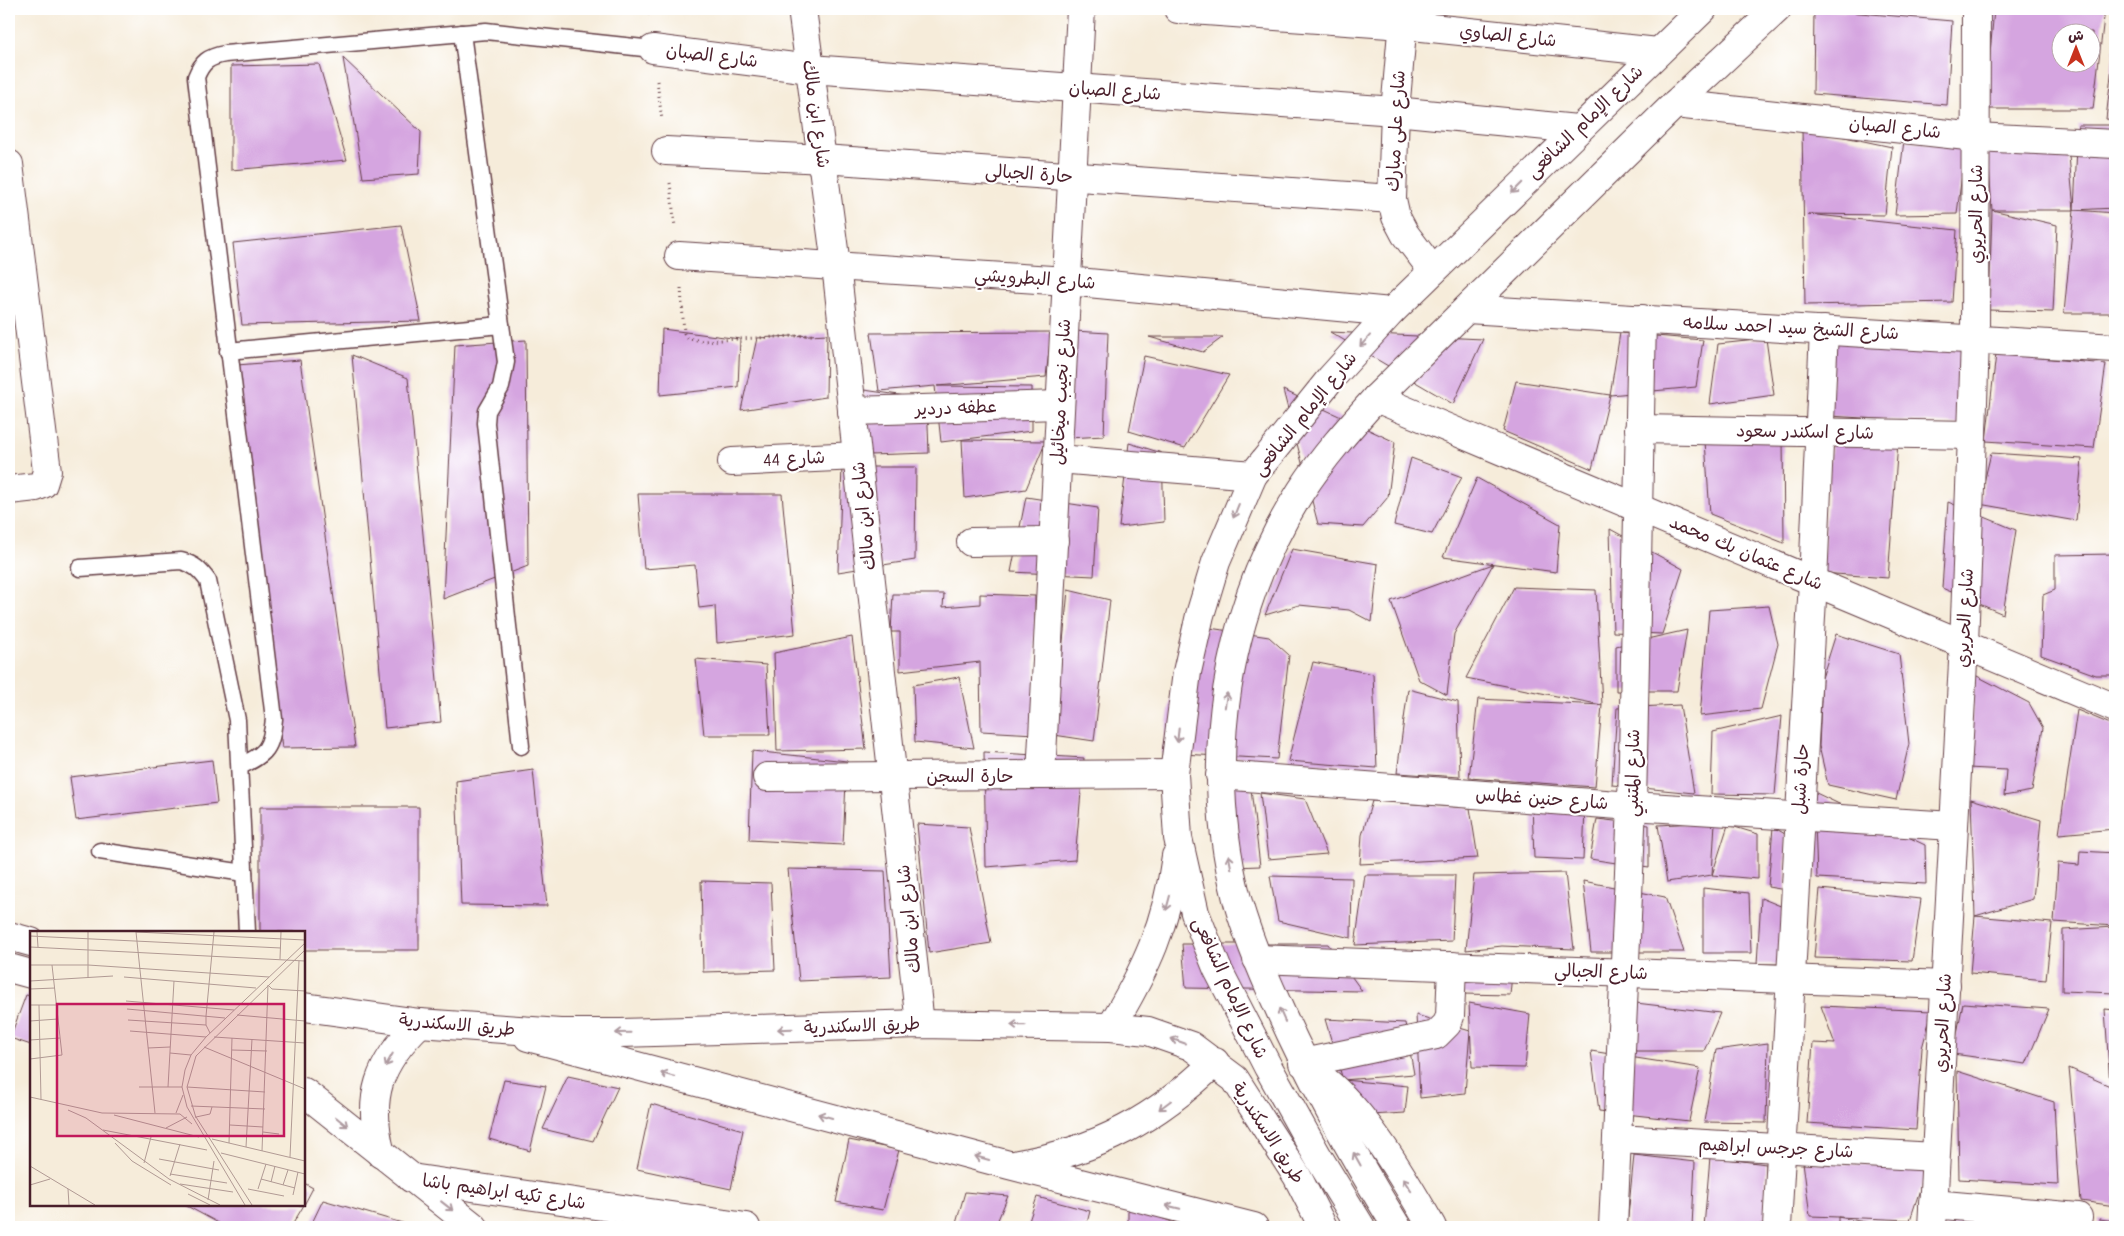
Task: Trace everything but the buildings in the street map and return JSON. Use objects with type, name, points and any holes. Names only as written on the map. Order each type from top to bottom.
[{"type":"street","name":"شارع ابن مالك","points":[[802,9],[844,333],[920,1024]]},
{"type":"street","name":"شارع نجيب ميخائيل","points":[[1041,775],[1081,9]]},
{"type":"street","name":"شارع الصاوي","points":[[1178,9],[1403,17],[1658,52]]},
{"type":"street","name":"شارع الإمام الشافعى","points":[[1356,1219],[1272,1075],[1217,968],[1195,913],[1178,838],[1174,774],[1187,672],[1200,615],[1216,562],[1253,476],[1332,378],[1391,312],[1577,129],[1703,9]]},
{"type":"street","name":"شارع الإمام الشافعى","points":[[1397,1227],[1303,1063],[1257,959],[1237,899],[1225,838],[1220,774],[1223,715],[1231,666],[1249,598],[1272,543],[1301,491],[1336,442],[1376,398],[1466,309],[1675,104],[1777,9]]},
{"type":"street","name":"شارع الحريري","points":[[1932,1216],[1964,644],[1976,339],[1976,9]]},
{"type":"street","name":"شارع على مبارك","points":[[1403,17],[1395,110],[1392,199],[1396,217],[1405,234],[1433,271]]},
{"type":"street","name":"شارع الصبان","points":[[653,49],[810,69],[1395,110],[1577,129]]},
{"type":"street","name":"شارع الصبان","points":[[1675,104],[1976,137],[2115,144]]},
{"type":"street","name":"حارة الجبالى","points":[[666,151],[822,159],[1392,199]]},
{"type":"street","points":[[9,164],[18,317],[47,471],[46,479],[36,487],[9,490]]},
{"type":"street","name":"شارع البطرويشي","points":[[679,256],[1067,281],[1391,312]]},
{"type":"street","name":"شارع الشيخ سيد احمد سلامه","points":[[1466,309],[2115,348]]},
{"type":"street","name":"شارع المتنبي","points":[[1614,1227],[1632,806],[1642,319]]},
{"type":"street","name":"حارة شبل","points":[[1777,1227],[1798,815],[1813,581],[1824,330]]},
{"type":"street","name":"شارع عثمان بك محمد","points":[[1376,398],[2115,708]]},
{"type":"street","name":"عطفه دردير","points":[[852,411],[1060,405]]},
{"type":"street","name":"شارع اسكندر سعود","points":[[1639,429],[1972,435]]},
{"type":"street","name":"شارع 44","points":[[732,462],[857,456]]},
{"type":"street","points":[[1058,459],[1253,476]]},
{"type":"street","points":[[971,542],[1054,541]]},
{"type":"street","name":"حارة السجن","points":[[767,777],[1174,774]]},
{"type":"street","name":"شارع حنين غطاس","points":[[1220,774],[1632,806],[1953,826]]},
{"type":"street","points":[[1111,1027],[1138,983],[1158,937],[1172,888],[1178,838]]},
{"type":"street","points":[[9,936],[30,942]]},
{"type":"street","name":"شارع الجبالي","points":[[1257,959],[1946,985]]},
{"type":"street","points":[[1303,1063],[1436,1035],[1447,1024],[1450,1016],[1452,966]]},
{"type":"street","points":[[9,968],[30,974]]},
{"type":"street","name":"طريق الاسكندرية","points":[[305,1007],[420,1023],[500,1030],[621,1034],[920,1024],[1111,1027],[1148,1031],[1190,1046],[1215,1062],[1235,1079],[1297,1176],[1323,1227]]},
{"type":"street","points":[[381,1154],[375,1130],[374,1106],[378,1082],[388,1060],[402,1040],[420,1023]]},
{"type":"street","points":[[500,1030],[1009,1165],[1254,1227]]},
{"type":"street","points":[[1009,1165],[1048,1159],[1086,1148],[1121,1132],[1155,1112],[1187,1089],[1215,1062]]},
{"type":"street","name":"شارع الإمام الشافعى","points":[[1303,1063],[1334,1088],[1362,1119],[1415,1197],[1432,1227]]},
{"type":"street","points":[[305,1093],[474,1227]]},
{"type":"street","name":"شارع جرجس ابراهيم","points":[[1617,1140],[1935,1157]]},
{"type":"street","name":"شارع تكيه ابراهيم باشا","points":[[411,1178],[746,1227]]},
{"type":"street","points":[[1932,1216],[2078,1217]]},
{"type":"lane","points":[[240,766],[259,757],[272,740],[274,719],[196,77],[201,65],[211,56],[225,54],[486,31],[653,49]]},
{"type":"lane","points":[[462,33],[506,362],[504,377],[487,411],[486,423],[521,746]]},
{"type":"lane","points":[[228,351],[501,325]]},
{"type":"lane","points":[[80,568],[180,561],[192,564],[201,571],[208,581],[233,695],[240,766],[247,931]]},
{"type":"lane","points":[[100,851],[244,873]]},
{"type":"path","points":[[653,49],[679,256],[684,333],[686,338],[702,341],[844,333]]}]
